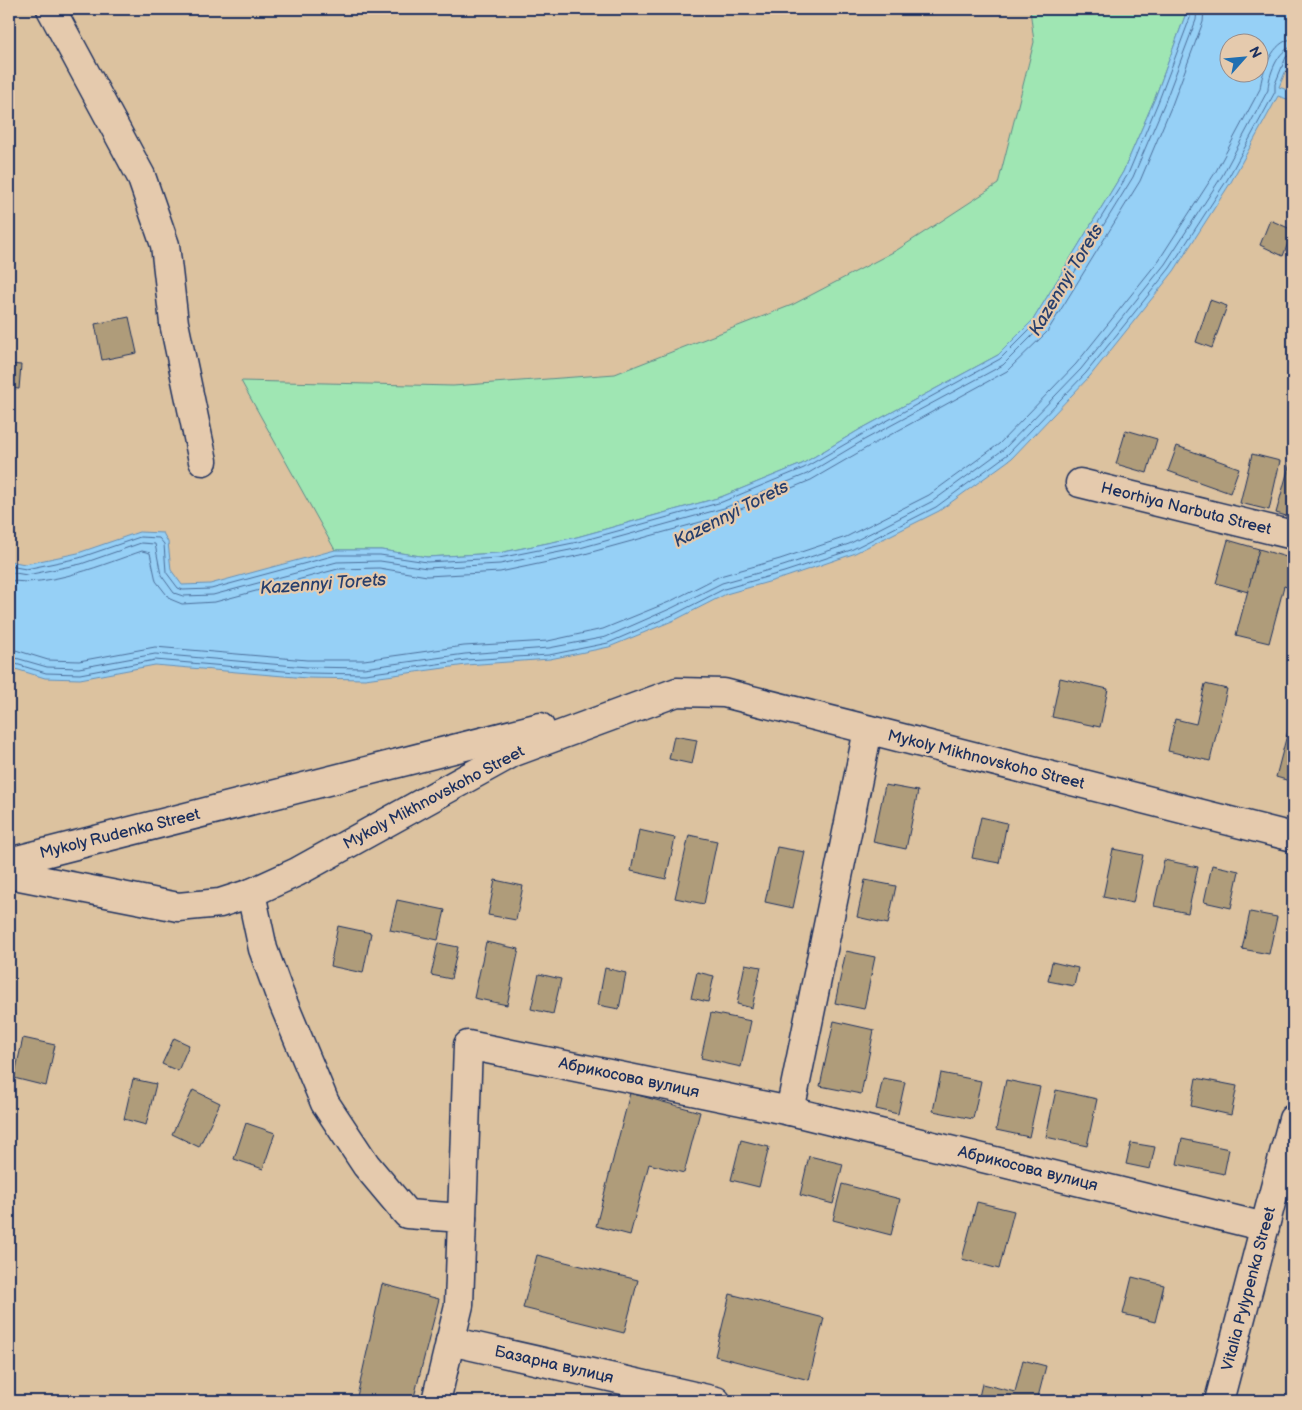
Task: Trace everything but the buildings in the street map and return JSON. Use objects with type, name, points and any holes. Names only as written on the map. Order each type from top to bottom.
[{"type":"street","points":[[51,9],[141,176],[165,245],[174,323],[203,461]]},
{"type":"street","name":"Heorhiya Narbuta Street","points":[[1080,484],[1293,535]]},
{"type":"street","name":"Mykoly Mikhnovskoho Street","points":[[251,893],[297,872],[514,752],[610,715],[677,692]]},
{"type":"street","name":"Mykoly Mikhnovskoho Street","points":[[230,805],[677,692],[724,694],[1293,837]]},
{"type":"street","points":[[790,1111],[868,730]]},
{"type":"street","name":"Mykoly Rudenka Street","points":[[9,862],[230,805]]},
{"type":"street","name":"Mykoly Rudenka Street","points":[[9,874],[178,907],[220,903],[251,893]]},
{"type":"street","points":[[251,893],[263,949],[278,993],[330,1111],[366,1165],[406,1214],[462,1218],[459,1305],[436,1401]]},
{"type":"street","name":"Абрикосова вулиця","points":[[462,1218],[468,1045],[790,1111],[1265,1227]]},
{"type":"street","name":"Vitalia Pylypenka Street","points":[[1219,1401],[1293,1119]]},
{"type":"street","name":"Базарна вулиця","points":[[450,1342],[716,1401]]},
{"type":"green space","points":[[1030,9],[1186,9],[1155,98],[1123,172],[1033,320],[998,355],[859,430],[802,464],[721,497],[577,537],[499,553],[427,557],[381,550],[335,550],[241,381],[453,386],[615,374],[792,305],[897,250],[998,184],[1034,42]]},
{"type":"water","name":"Kazennyi Torets","points":[[1186,9],[1293,9],[1293,53],[1279,87],[1293,92],[1293,101],[1278,96],[1231,182],[1174,271],[1090,376],[1012,458],[939,511],[853,554],[786,577],[726,594],[677,619],[609,647],[550,659],[466,665],[365,679],[307,678],[155,665],[80,679],[45,678],[9,667],[9,561],[25,564],[78,553],[139,532],[163,533],[168,542],[171,570],[182,585],[210,584],[335,550],[381,550],[427,557],[499,553],[577,537],[721,497],[802,464],[859,430],[998,355],[1033,320],[1123,172],[1155,98]]}]
